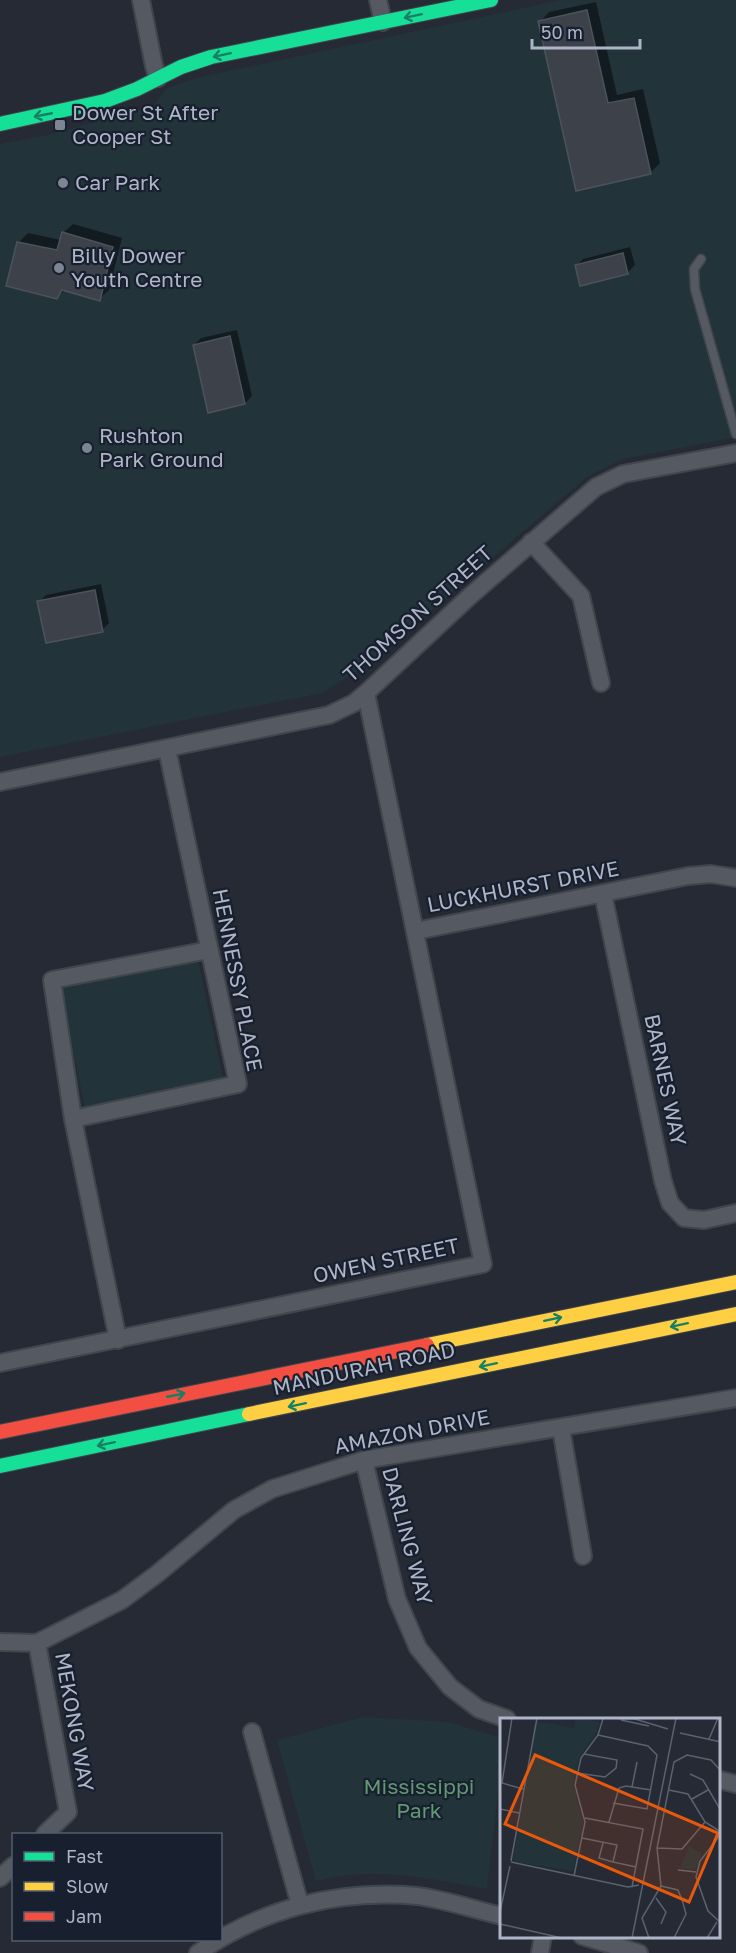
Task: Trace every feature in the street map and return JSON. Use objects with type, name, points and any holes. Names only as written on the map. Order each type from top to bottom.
[{"type":"main road","points":[[0,111],[104,88],[211,57],[429,0]]},
{"type":"main road","points":[[381,11],[491,0]]},
{"type":"main road","points":[[0,123],[87,106],[137,89],[156,72]]},
{"type":"main road","name":"MANDURAH ROAD","points":[[0,1432],[736,1282]]},
{"type":"main road","name":"MANDURAH ROAD","points":[[0,1466],[736,1314]]},
{"type":"street","points":[[141,0],[156,72]]},
{"type":"street","name":"THOMSON STREET","points":[[0,782],[329,715],[354,703],[366,693],[470,596],[596,487],[623,474],[736,453]]},
{"type":"street","points":[[531,542],[581,596],[601,683]]},
{"type":"street","name":"LUCKHURST DRIVE","points":[[366,693],[416,931],[688,876],[711,874],[736,878]]},
{"type":"street","name":"HENNESSY PLACE","points":[[73,1119],[238,1084],[167,749]]},
{"type":"street","name":"BARNES WAY","points":[[603,894],[663,1181],[670,1203],[684,1218],[704,1220],[736,1213]]},
{"type":"street","name":"OWEN STREET","points":[[0,1364],[483,1264],[416,931]]},
{"type":"street","points":[[118,1340],[73,1119],[52,980],[209,950]]},
{"type":"street","name":"AMAZON DRIVE","points":[[0,1642],[37,1643],[122,1600],[234,1510],[272,1489],[364,1460],[736,1398]]},
{"type":"street","points":[[561,1428],[583,1556]]},
{"type":"street","name":"DARLING WAY","points":[[364,1460],[397,1599],[418,1648],[450,1687],[479,1709],[504,1718]]},
{"type":"street","name":"MEKONG WAY","points":[[37,1643],[68,1812],[46,1833]]},
{"type":"street","points":[[252,1732],[300,1905]]},
{"type":"street","points":[[721,1780],[736,1785]]},
{"type":"street","points":[[0,1878],[12,1867]]},
{"type":"street","points":[[222,1939],[258,1920],[300,1905],[335,1897],[368,1894],[419,1896],[500,1916]]},
{"type":"street","points":[[540,1953],[543,1938]]},
{"type":"street","points":[[589,1938],[639,1953]]},
{"type":"street","points":[[198,1953],[218,1941]]},
{"type":"lane","points":[[700,259],[694,269],[695,290],[736,434]]},
{"type":"green space","points":[[561,0],[736,0],[736,437],[623,459],[588,476],[368,664],[322,693],[0,757],[0,144],[44,136],[153,106],[167,88],[197,78]]},
{"type":"green space","points":[[197,956],[223,1078],[85,1107],[59,985]]},
{"type":"green space","name":"Mississippi Park","points":[[363,1717],[448,1722],[500,1737],[500,1775],[487,1889],[383,1874],[348,1875],[316,1881],[277,1740]]},
{"type":"building","points":[[587,10],[608,103],[634,98],[651,174],[576,191],[538,21]]},
{"type":"building","name":"Billy Dower Youth Centre","points":[[62,232],[113,247],[100,301],[62,290],[57,299],[6,286],[17,242],[57,250]]},
{"type":"building","points":[[623,253],[628,274],[580,286],[575,265]]},
{"type":"building","points":[[230,336],[245,404],[208,413],[193,345]]},
{"type":"building","points":[[95,590],[103,632],[46,643],[37,601]]},
{"type":"traffic: fast","points":[[0,124],[105,101],[137,89],[181,67],[211,57],[491,0]]},
{"type":"traffic: fast","points":[[0,1466],[249,1414]]},
{"type":"traffic: slow","points":[[427,1345],[736,1282]]},
{"type":"traffic: slow","points":[[249,1414],[736,1314]]},
{"type":"traffic: jam","points":[[0,1432],[427,1345]]},
{"type":"place","name":"Dower St After Cooper St","points":[[60,125]]},
{"type":"place","name":"Car Park","points":[[63,183]]},
{"type":"place","name":"Billy Dower Youth Centre","points":[[59,268]]},
{"type":"place","name":"Rushton Park Ground","points":[[87,448]]}]
